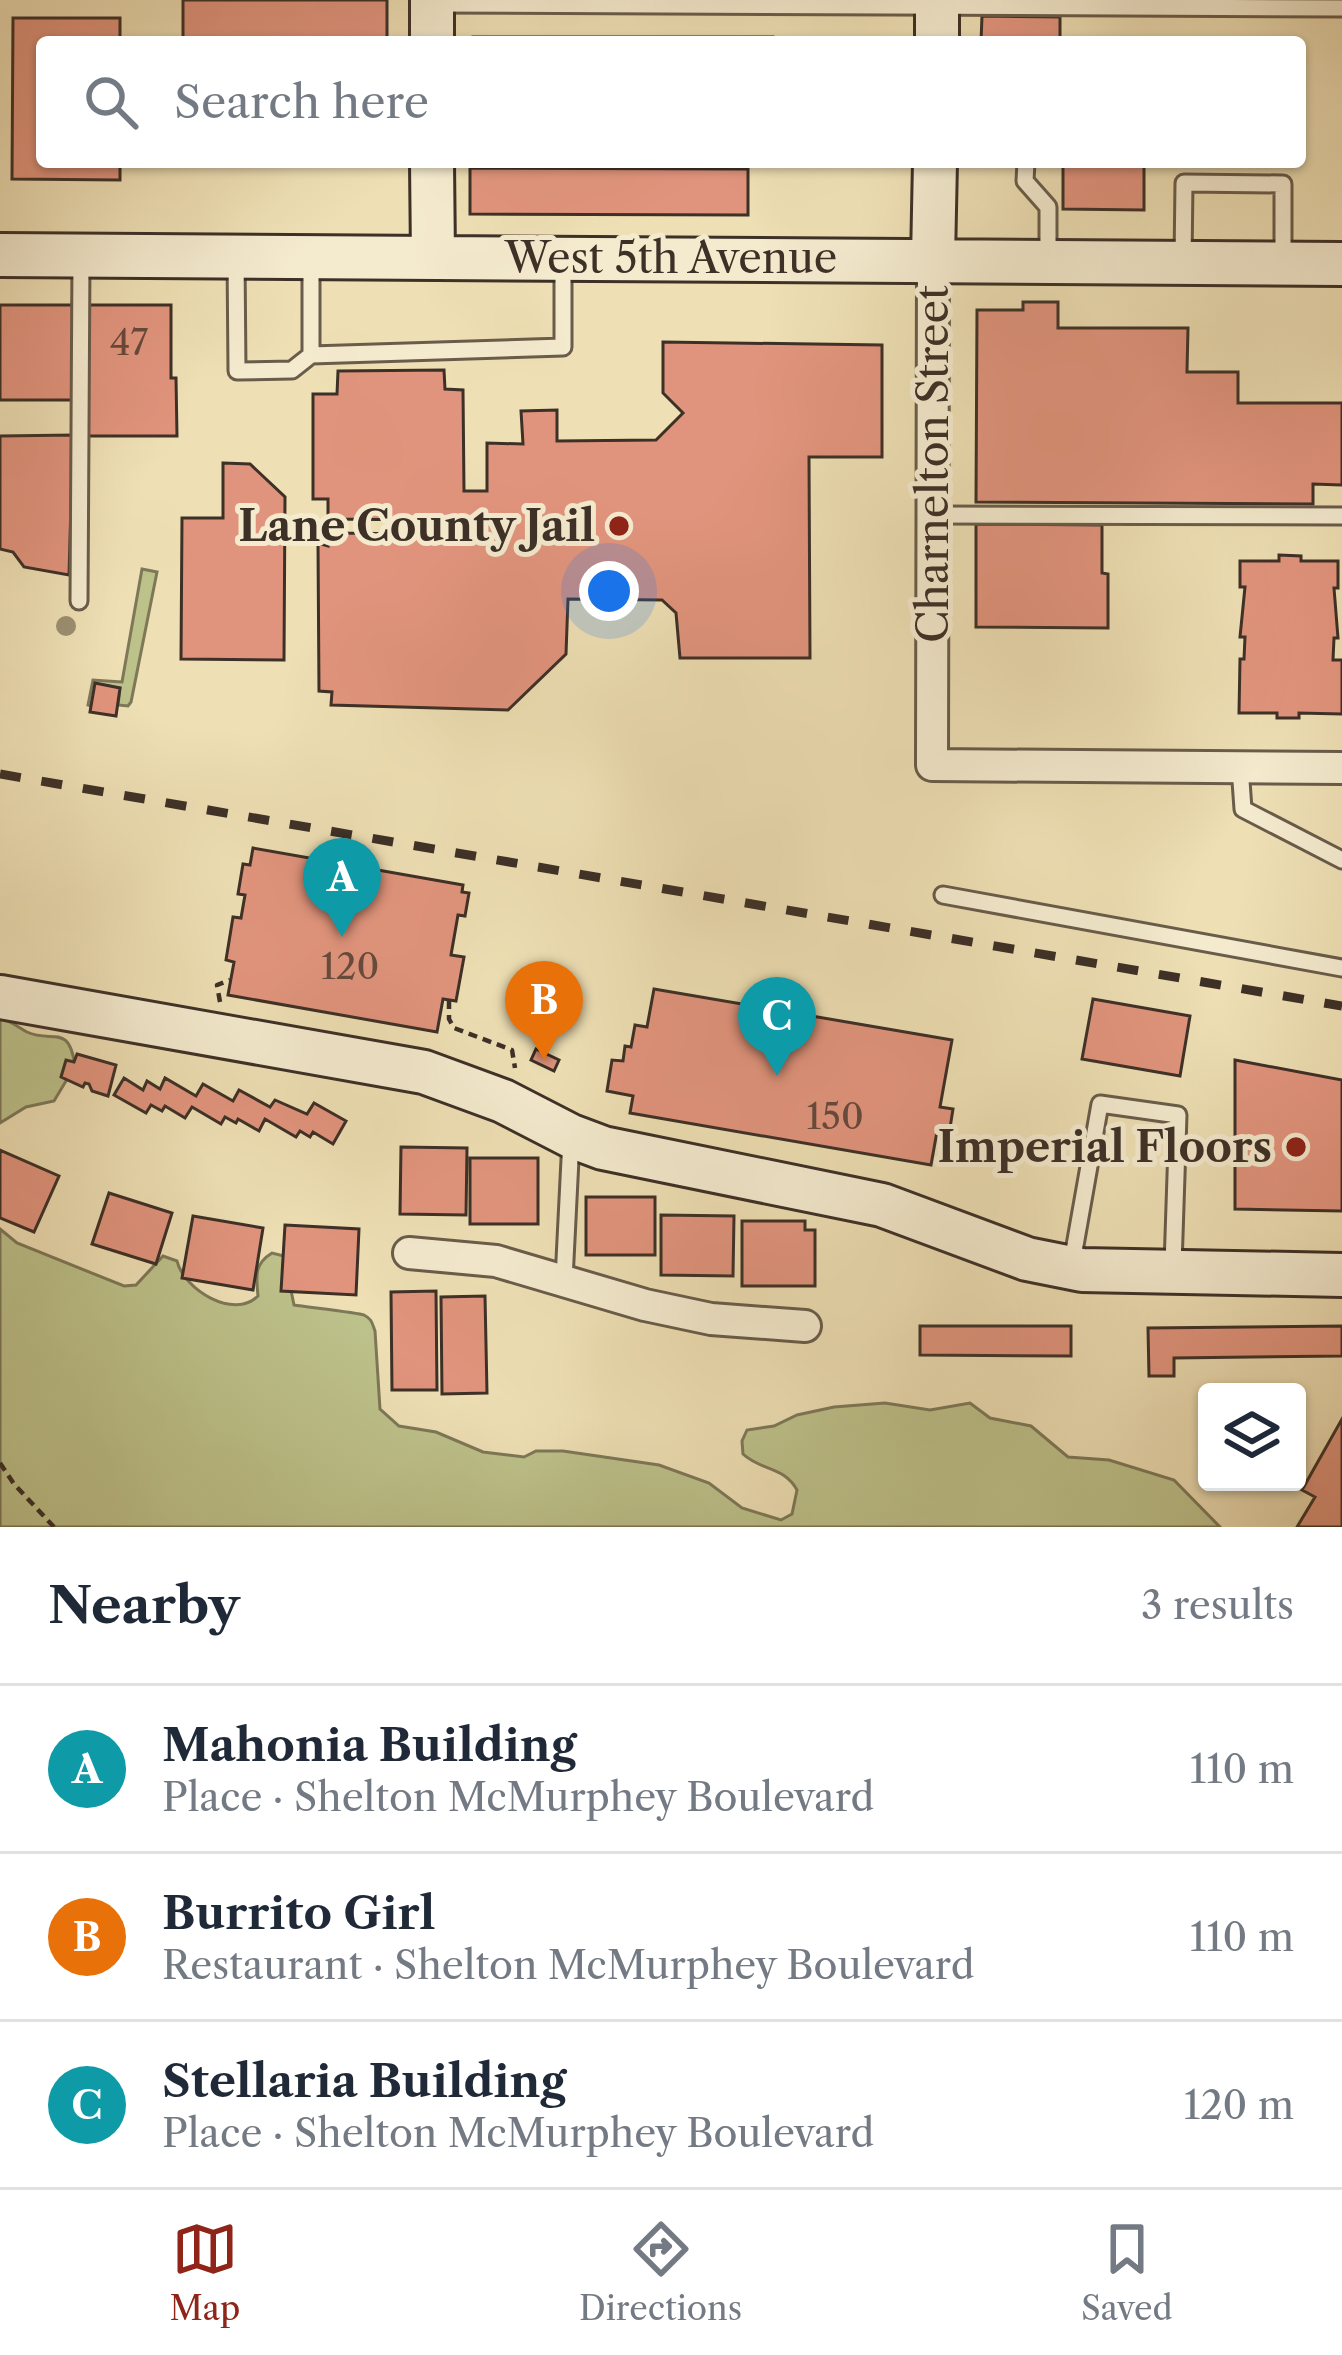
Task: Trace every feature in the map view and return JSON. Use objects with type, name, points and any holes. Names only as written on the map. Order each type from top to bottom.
[{"type":"street","points":[[432,168],[433,257]]},
{"type":"street","name":"Charnelton Street","points":[[935,168],[932,765],[1240,767]]},
{"type":"street","name":"West 5th Avenue","points":[[0,255],[1342,263]]},
{"type":"street","points":[[1240,767],[1342,768]]},
{"type":"street","points":[[0,997],[424,1072],[503,1101],[571,1136],[633,1157],[882,1205],[1005,1252],[1071,1268],[1173,1275],[1342,1275]]},
{"type":"street","points":[[409,1253],[496,1262],[689,1314],[805,1326]]},
{"type":"lane","points":[[432,16],[685,3],[797,3],[937,16],[1342,8]]},
{"type":"lane","points":[[1026,168],[1025,181],[1048,207],[1048,262]]},
{"type":"lane","points":[[1183,265],[1184,183],[1283,184],[1283,265]]},
{"type":"lane","points":[[79,601],[81,255]]},
{"type":"lane","points":[[236,255],[238,371],[292,370],[311,355],[563,347],[562,258]]},
{"type":"lane","points":[[310,256],[311,355]]},
{"type":"lane","points":[[933,515],[1342,516]]},
{"type":"lane","points":[[1240,767],[1244,809],[1342,860]]},
{"type":"lane","points":[[943,895],[1342,968]]},
{"type":"lane","points":[[1071,1268],[1100,1104],[1178,1115],[1173,1275]]},
{"type":"lane","points":[[564,1280],[571,1136]]},
{"type":"path","points":[[221,1008],[217,985],[230,980]]},
{"type":"path","points":[[449,1000],[448,1018],[454,1028],[512,1050],[516,1058],[513,1074]]},
{"type":"path","points":[[0,1462],[54,1527]]},
{"type":"green space","points":[[142,569],[157,572],[131,702],[118,705],[120,688],[96,684],[88,705],[93,680],[122,682]]},
{"type":"green space","points":[[0,1019],[36,1035],[64,1039],[75,1066],[54,1101],[26,1107],[0,1123]]},
{"type":"green space","points":[[0,1229],[17,1243],[124,1286],[136,1285],[163,1256],[177,1261],[199,1291],[236,1305],[258,1296],[258,1271],[266,1257],[272,1253],[284,1256],[294,1305],[360,1314],[371,1321],[380,1409],[399,1426],[436,1432],[483,1452],[524,1457],[536,1451],[563,1451],[659,1465],[709,1483],[742,1508],[781,1520],[792,1514],[797,1490],[786,1477],[743,1454],[747,1430],[834,1407],[885,1403],[930,1410],[970,1403],[990,1418],[1031,1426],[1068,1457],[1109,1460],[1174,1480],[1220,1527],[0,1527]]},
{"type":"building","points":[[183,0],[387,0],[387,36],[183,36]]},
{"type":"building","points":[[982,16],[1060,17],[1060,36],[981,36]]},
{"type":"building","points":[[13,18],[120,18],[120,36],[36,36],[36,168],[120,168],[120,180],[12,179]]},
{"type":"building","points":[[470,168],[748,169],[748,215],[470,214]]},
{"type":"building","points":[[1063,168],[1144,168],[1144,210],[1063,209]]},
{"type":"building","points":[[1023,302],[1058,302],[1058,328],[1188,328],[1187,372],[1238,372],[1238,403],[1342,403],[1342,485],[1313,484],[1313,504],[976,502],[977,310],[1023,310]]},
{"type":"building","points":[[0,305],[75,305],[75,400],[0,400]]},
{"type":"building","points":[[87,305],[171,305],[177,436],[88,436]]},
{"type":"building","name":"Lane County Jail","points":[[663,342],[882,345],[882,457],[809,457],[810,658],[680,658],[676,613],[662,600],[568,599],[566,654],[508,710],[331,705],[332,692],[319,691],[318,543],[328,546],[328,533],[430,534],[430,520],[328,519],[328,499],[313,499],[313,394],[337,394],[338,371],[444,370],[445,389],[463,390],[464,491],[487,491],[487,443],[523,444],[521,411],[557,410],[557,441],[656,440],[683,413],[663,393]]},
{"type":"building","points":[[73,435],[69,575],[24,567],[13,552],[0,549],[0,436]]},
{"type":"building","points":[[223,463],[250,464],[285,497],[284,660],[181,659],[182,518],[223,518]]},
{"type":"building","points":[[976,524],[1102,525],[1108,628],[976,627]]},
{"type":"building","points":[[1279,555],[1301,556],[1301,561],[1338,561],[1338,588],[1334,588],[1338,638],[1334,638],[1333,660],[1342,660],[1342,714],[1299,713],[1299,718],[1277,718],[1277,713],[1239,713],[1245,637],[1240,637],[1245,587],[1240,587],[1240,561],[1279,561]]},
{"type":"building","points":[[95,683],[120,688],[116,716],[90,712]]},
{"type":"building","points":[[253,848],[463,885],[462,892],[469,893],[465,916],[458,915],[451,955],[464,957],[456,1001],[443,999],[437,1032],[228,995],[234,962],[226,960],[233,917],[241,918],[245,895],[238,894],[243,864],[250,865]]},
{"type":"building","points":[[654,989],[952,1040],[940,1107],[953,1109],[950,1128],[938,1126],[931,1165],[630,1113],[633,1096],[607,1091],[612,1060],[623,1061],[635,1025],[647,1027]]},
{"type":"building","points":[[1093,999],[1190,1016],[1180,1076],[1082,1059]]},
{"type":"building","points":[[536,1049],[559,1060],[554,1071],[531,1060]]},
{"type":"building","points":[[77,1054],[116,1065],[108,1096],[92,1091],[89,1084],[83,1087],[61,1077],[66,1060],[74,1062]]},
{"type":"building","points":[[1235,1060],[1342,1080],[1342,1211],[1235,1209]]},
{"type":"building","points":[[124,1078],[143,1090],[147,1081],[160,1089],[165,1078],[196,1096],[203,1084],[233,1101],[239,1090],[270,1107],[275,1100],[307,1114],[314,1103],[346,1121],[333,1144],[313,1132],[310,1137],[300,1131],[296,1137],[265,1119],[259,1131],[238,1119],[236,1123],[225,1117],[221,1124],[192,1107],[185,1118],[165,1106],[162,1111],[151,1105],[146,1113],[114,1095]]},
{"type":"building","points":[[401,1147],[467,1148],[466,1215],[400,1214]]},
{"type":"building","points":[[0,1150],[59,1176],[34,1232],[0,1218]]},
{"type":"building","points":[[470,1158],[538,1158],[538,1224],[470,1224]]},
{"type":"building","points":[[109,1193],[172,1213],[156,1264],[92,1244]]},
{"type":"building","points":[[586,1197],[655,1197],[655,1255],[586,1255]]},
{"type":"building","points":[[661,1215],[734,1216],[733,1276],[661,1275]]},
{"type":"building","points":[[193,1216],[263,1228],[253,1290],[182,1278]]},
{"type":"building","points":[[742,1221],[805,1221],[805,1230],[815,1230],[815,1286],[742,1286]]},
{"type":"building","points":[[285,1225],[359,1229],[356,1295],[281,1291]]},
{"type":"building","points":[[436,1291],[437,1390],[392,1390],[391,1292]]},
{"type":"building","points":[[485,1296],[487,1393],[442,1394],[441,1297]]},
{"type":"building","points":[[920,1326],[1071,1326],[1071,1356],[920,1355]]},
{"type":"building","points":[[1342,1326],[1342,1356],[1174,1358],[1174,1376],[1149,1376],[1148,1328]]},
{"type":"building","points":[[1342,1419],[1342,1527],[1297,1527],[1315,1497],[1304,1491]]},
{"type":"railway","points":[[0,774],[1342,1006]]},
{"type":"place","name":"Lane County Jail","points":[[619,526]]},
{"type":"place","name":"Mahonia Building","points":[[342,937]]},
{"type":"place","name":"Burrito Girl","points":[[544,1060]]},
{"type":"place","name":"Stellaria Building","points":[[777,1076]]},
{"type":"place","name":"Imperial Floors","points":[[1296,1147]]}]
